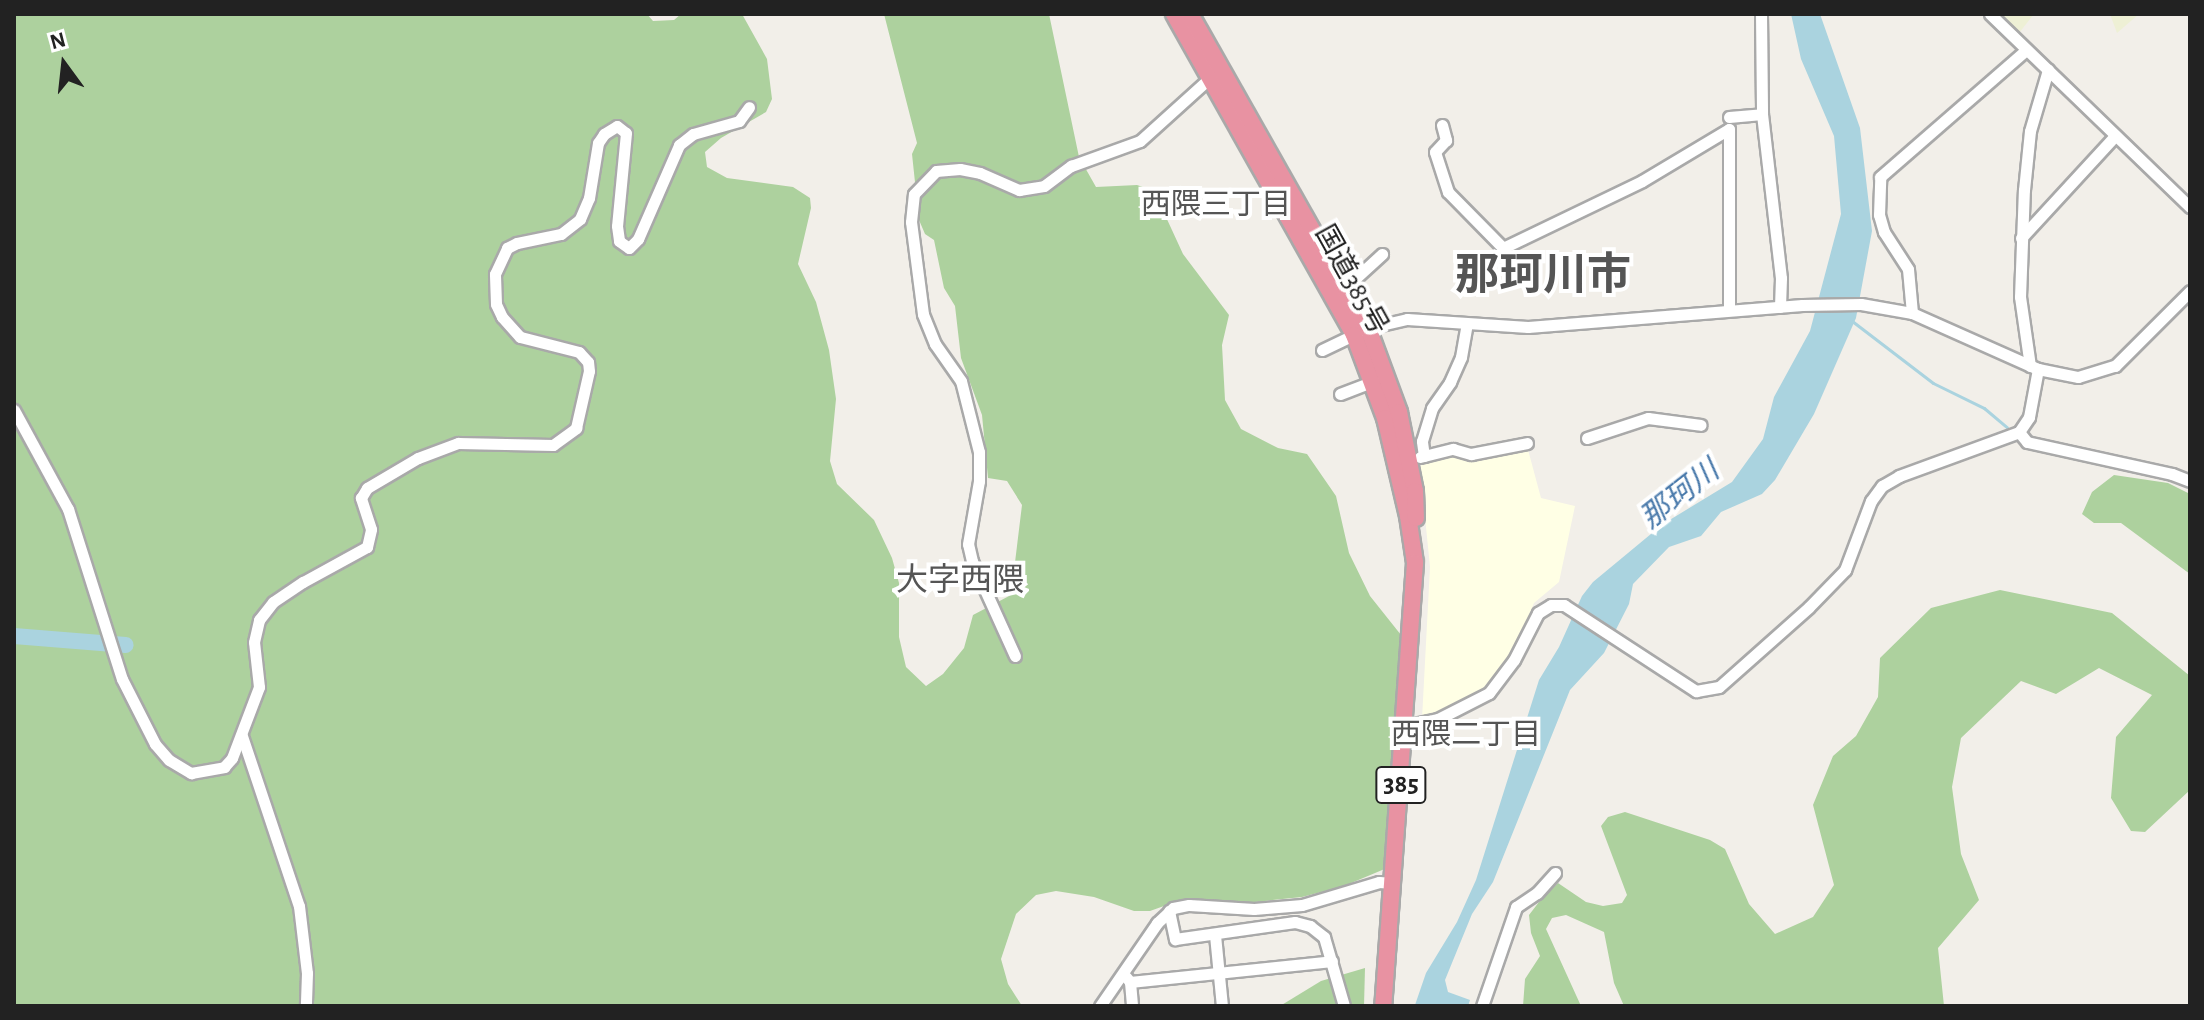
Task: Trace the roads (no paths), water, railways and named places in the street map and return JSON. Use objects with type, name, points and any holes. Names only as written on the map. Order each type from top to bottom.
[{"type":"highway","name":"国道385号","points":[[1174,14],[1216,73],[1346,287],[1374,381],[1410,459]]},
{"type":"highway","name":"国道385号","points":[[1190,14],[1216,73],[1361,332],[1399,412],[1410,459],[1414,547],[1405,726],[1383,1006]]},
{"type":"street","points":[[1761,14],[1762,114],[1781,278],[1780,307]]},
{"type":"street","points":[[1990,14],[2114,137],[2190,207]]},
{"type":"street","points":[[1912,313],[1908,269],[1884,232],[1879,215],[1880,177],[2025,51]]},
{"type":"street","points":[[1405,726],[1449,715],[1489,693],[1514,660],[1538,613],[1551,605],[1564,605],[1696,691],[1719,687],[1845,570],[1871,501],[1882,486],[1899,476],[2019,432],[2029,417],[2034,367],[2020,297],[2021,238],[2030,131],[2048,70]]},
{"type":"street","points":[[1015,656],[972,561],[968,544],[979,481],[979,452],[961,381],[935,344],[923,314],[911,222],[914,194],[936,171],[960,169],[980,173],[1019,190],[1044,186],[1071,166],[1140,141],[1216,73]]},
{"type":"street","points":[[14,410],[68,509],[122,679],[155,744],[179,768],[203,773],[224,767],[242,736],[259,687],[254,642],[259,620],[273,602],[367,547],[371,529],[361,498],[367,488],[418,458],[458,443],[553,445],[576,428],[589,371],[588,362],[579,352],[520,337],[502,317],[496,304],[495,274],[507,248],[561,234],[580,219],[589,198],[598,143],[604,134],[617,126],[626,133],[617,226],[619,241],[629,248],[638,239],[679,145],[693,134],[739,121],[749,107]]},
{"type":"street","points":[[1729,117],[1762,114]]},
{"type":"street","points":[[1442,125],[1446,140],[1435,152],[1448,192],[1503,248],[1642,181],[1729,129],[1729,310]]},
{"type":"street","points":[[2021,238],[2114,137]]},
{"type":"street","points":[[1346,287],[1382,254]]},
{"type":"street","points":[[1322,350],[1361,332],[1407,319],[1528,327],[1729,310],[1861,304],[1912,313],[2034,367],[2078,377],[2115,366],[2190,291]]},
{"type":"street","points":[[1410,459],[1422,441],[1429,418],[1461,357],[1467,324]]},
{"type":"street","points":[[1340,394],[1374,381]]},
{"type":"street","points":[[1587,438],[1648,418],[1701,425]]},
{"type":"street","points":[[2019,432],[2027,442],[2190,481]]},
{"type":"street","points":[[1410,459],[1453,449],[1471,454],[1527,443]]},
{"type":"street","points":[[242,736],[299,906],[307,973],[306,1006]]},
{"type":"street","points":[[1482,1006],[1516,907],[1537,893],[1555,873]]},
{"type":"street","points":[[1100,1006],[1126,978],[1169,911],[1189,905],[1254,909],[1302,905],[1379,882],[1393,883]]},
{"type":"street","points":[[1169,911],[1175,939],[1303,923],[1324,937],[1344,1006]]},
{"type":"street","points":[[1215,935],[1222,1006]]},
{"type":"street","points":[[1126,978],[1219,974],[1332,961]]},
{"type":"street","points":[[1126,978],[1132,1006]]},
{"type":"street","points":[[1488,987],[1489,1006]]},
{"type":"water","points":[[1791,14],[1820,14],[1860,128],[1872,231],[1856,318],[1814,414],[1775,480],[1762,494],[1721,512],[1701,536],[1669,547],[1633,584],[1629,604],[1604,653],[1570,690],[1493,882],[1472,914],[1445,980],[1448,992],[1470,1000],[1468,1006],[1415,1005],[1426,973],[1457,922],[1476,880],[1539,680],[1559,647],[1582,596],[1593,582],[1663,524],[1732,482],[1763,439],[1774,397],[1810,331],[1841,214],[1834,136],[1801,59]]},
{"type":"waterway","points":[[1852,321],[1933,383],[1984,408],[2007,427]]},
{"type":"waterway","points":[[2163,478],[2179,482]]},
{"type":"waterway","points":[[14,636],[126,645]]},
{"type":"district","name":"西隈三丁目","points":[[1216,205]]},
{"type":"district","name":"那珂川市","points":[[1543,276]]},
{"type":"district","name":"大字西隈","points":[[960,580]]},
{"type":"district","name":"西隈二丁目","points":[[1466,735]]},
{"type":"water label","name":"那珂川","points":[[1680,495]]}]
